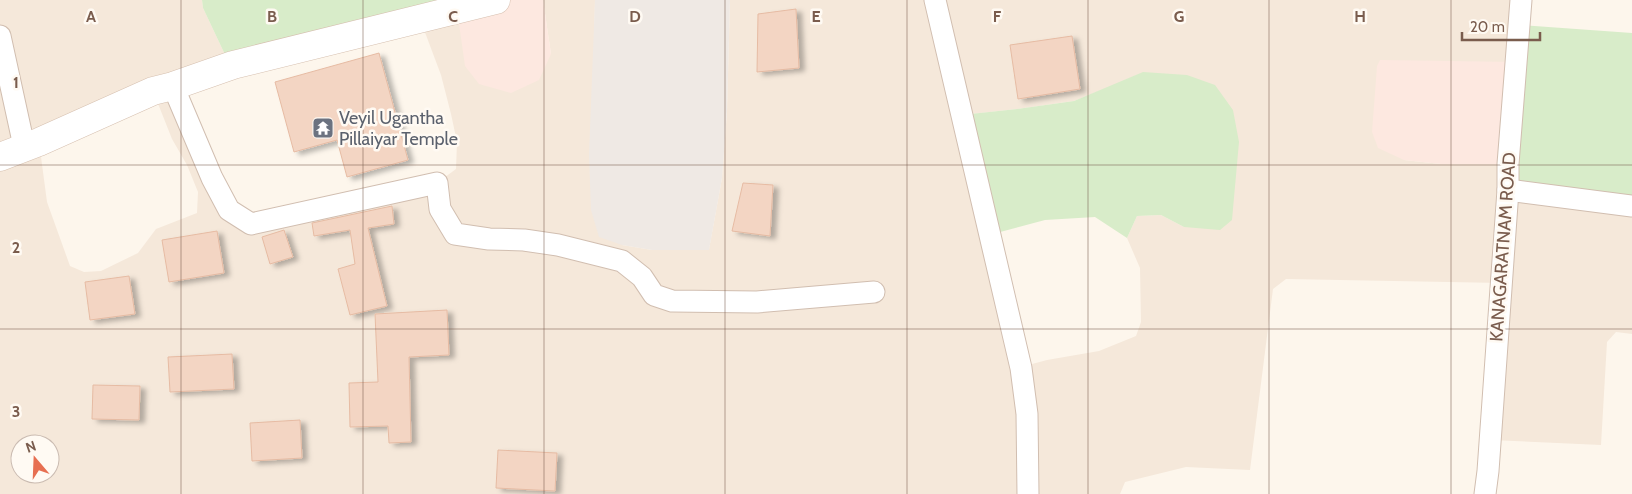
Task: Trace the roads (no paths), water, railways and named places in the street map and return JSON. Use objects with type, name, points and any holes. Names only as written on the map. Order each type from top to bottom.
[{"type":"main road","points":[[12,152],[39,142],[153,91],[233,65],[496,0]]},
{"type":"street","points":[[935,0],[1021,368],[1027,414],[1028,494]]},
{"type":"street","name":"KANAGARATNAM ROAD","points":[[1485,494],[1521,0]]},
{"type":"street","points":[[0,36],[12,152]]},
{"type":"street","points":[[173,86],[212,178],[229,210],[251,224],[437,183],[440,209],[455,234],[558,245],[622,260],[642,277],[654,295],[672,301],[757,302],[874,292]]},
{"type":"street","points":[[1508,190],[1632,206]]},
{"type":"place","name":"Veyil Ugantha Pillaiyar Temple","points":[[323,128]]}]
